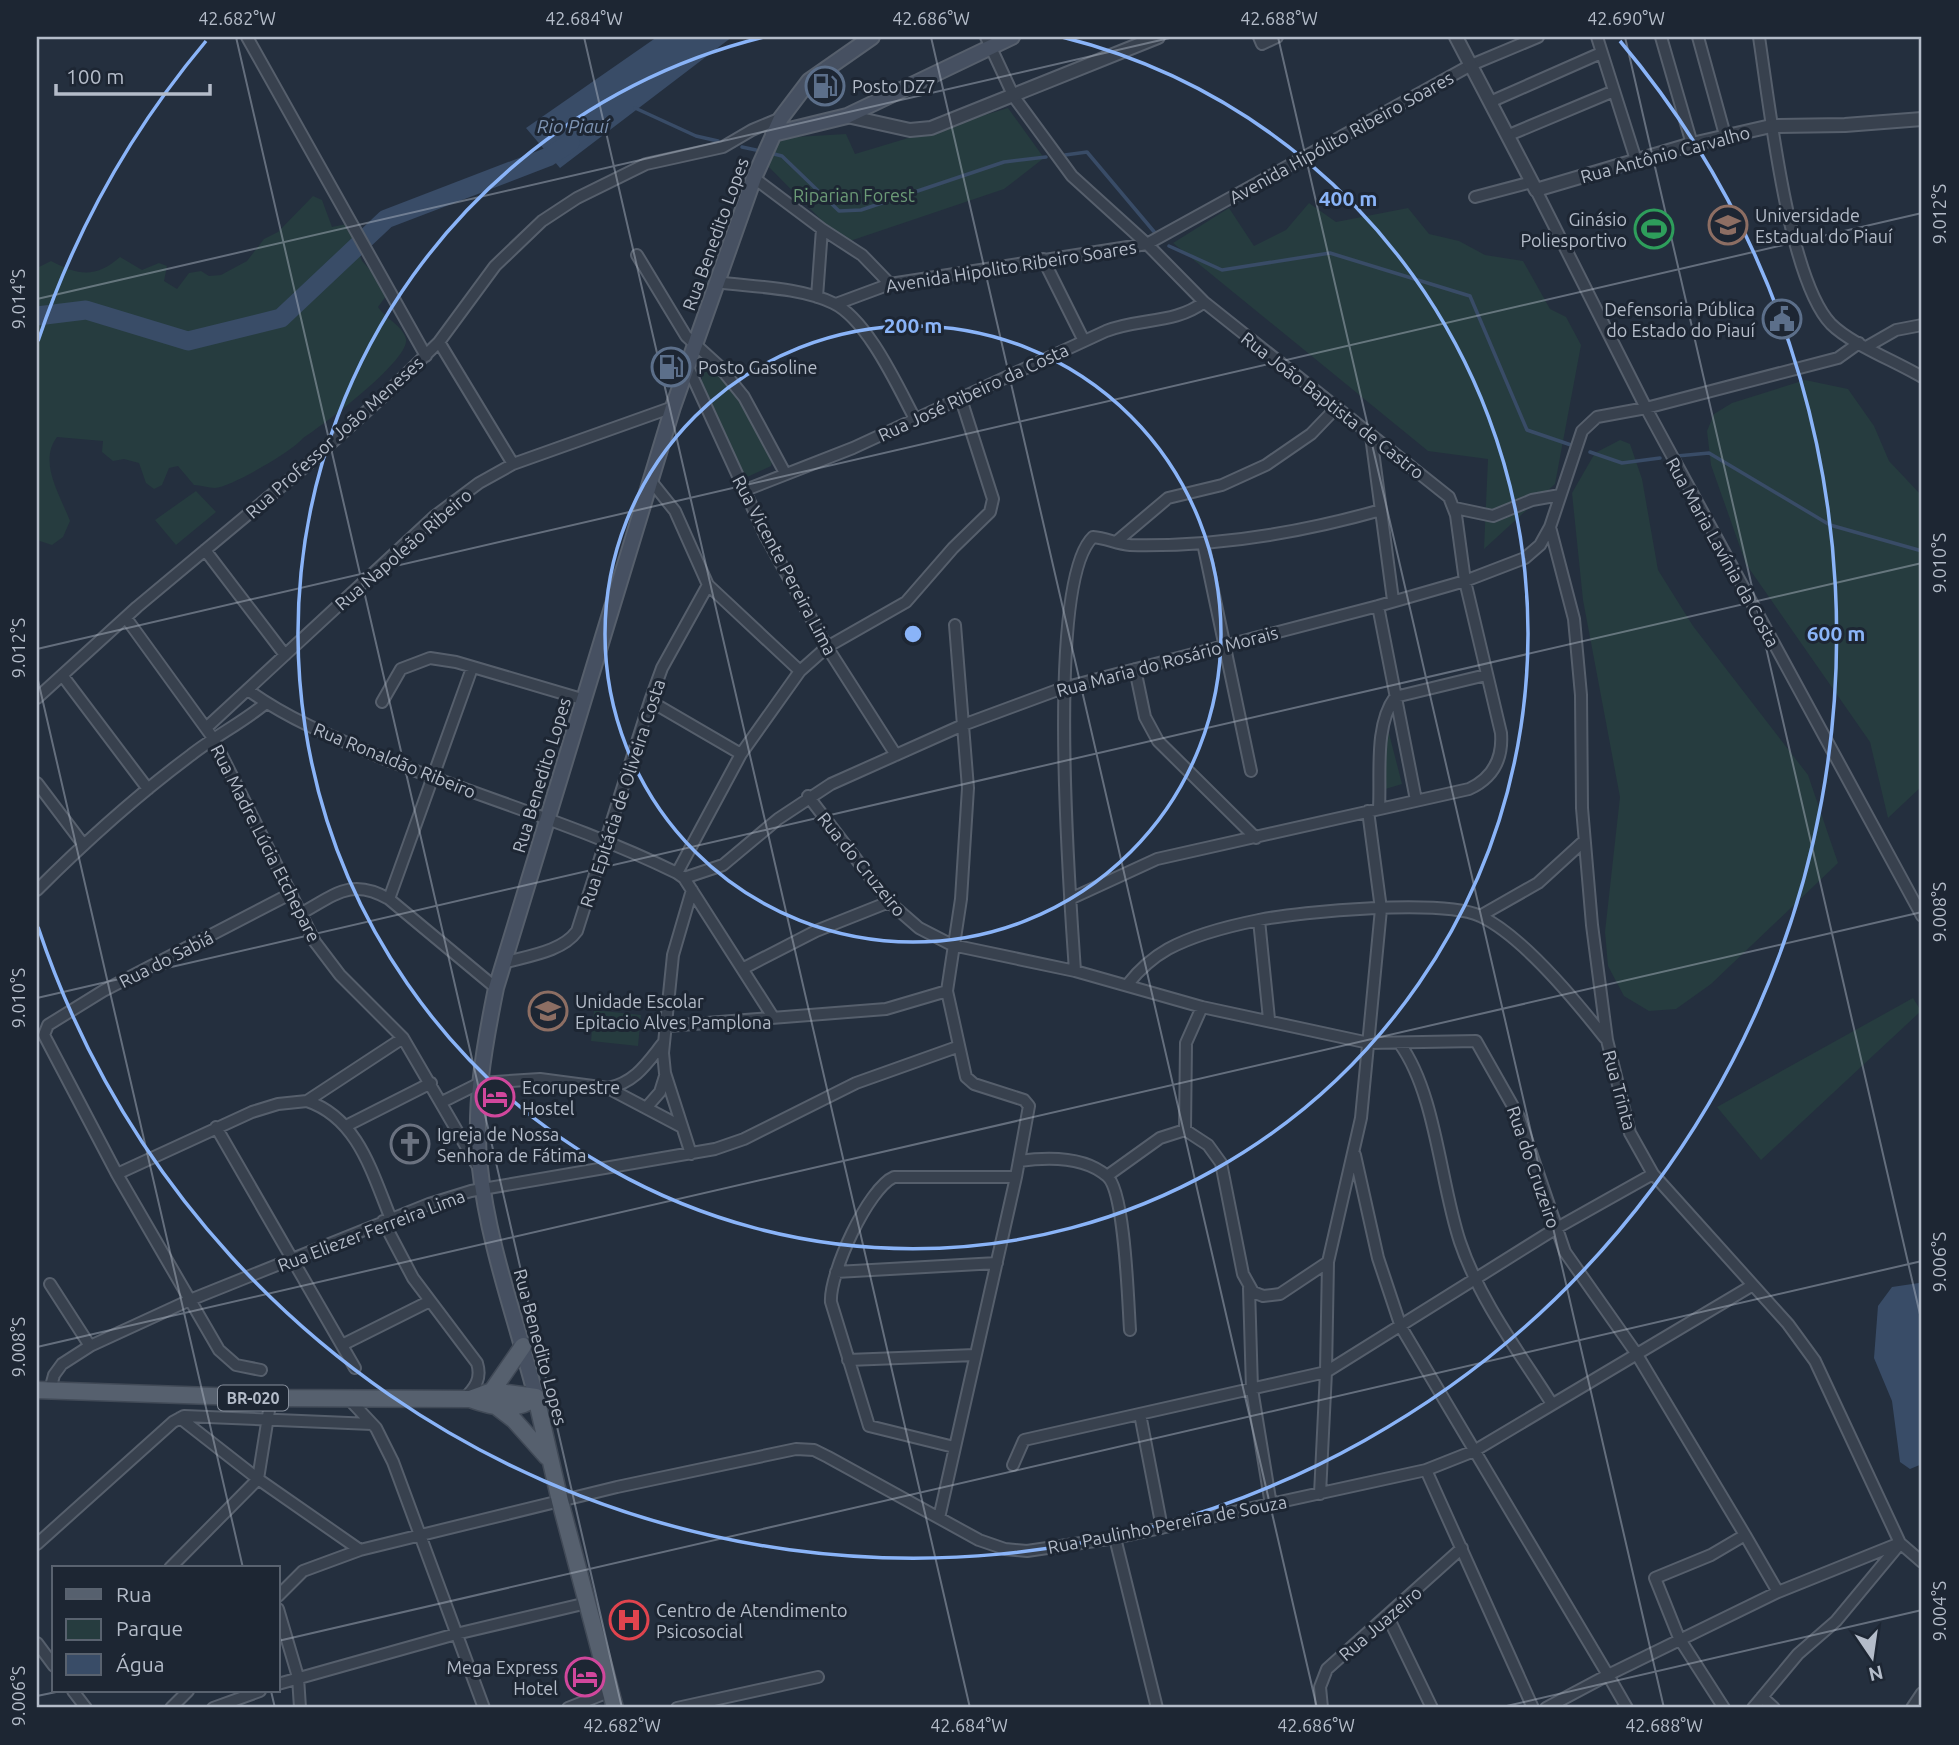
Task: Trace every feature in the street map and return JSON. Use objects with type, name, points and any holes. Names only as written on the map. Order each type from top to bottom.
[{"type":"main road","name":"Rua Benedito Lopes","points":[[615,1708],[502,1272],[484,1189],[480,1169],[480,1083],[496,988],[546,820],[673,407],[754,178],[781,118],[809,81],[872,37]]},
{"type":"main road","points":[[773,134],[847,116],[988,42],[1012,37]]},
{"type":"main road","points":[[523,1346],[495,1399],[550,1460]]},
{"type":"main road","name":"BR-020","points":[[43,1390],[271,1398],[495,1399],[519,1407],[536,1396]]},
{"type":"street","points":[[247,37],[368,257],[426,356]]},
{"type":"street","points":[[847,116],[897,128],[919,130],[1014,97],[1158,37]]},
{"type":"street","points":[[1261,40],[1277,37]]},
{"type":"street","points":[[1456,37],[1534,186]]},
{"type":"street","name":"Avenida Hipólito Ribeiro Soares","points":[[1147,244],[1471,65],[1538,37]]},
{"type":"street","points":[[1597,37],[1636,160]]},
{"type":"street","points":[[1661,37],[1692,144]]},
{"type":"street","points":[[1698,37],[1725,135]]},
{"type":"street","points":[[1759,37],[1771,126],[1810,292],[1826,319],[1848,338],[1922,377]]},
{"type":"street","name":"Rua João Baptista de Castro","points":[[988,42],[1014,97],[1072,176],[1147,244],[1204,302],[1443,492],[1455,508]]},
{"type":"street","points":[[1490,103],[1601,53]]},
{"type":"street","points":[[1509,135],[1614,91]]},
{"type":"street","name":"Rua Professor João Meneses","points":[[37,698],[126,618],[307,465],[426,356],[495,266],[520,240],[562,207],[646,164],[723,147],[752,130],[781,118]]},
{"type":"street","name":"Rua Antônio Carvalho","points":[[1475,197],[1534,186],[1725,135],[1771,126],[1845,125],[1922,119]]},
{"type":"street","points":[[754,178],[862,255],[891,284]]},
{"type":"street","name":"Rua Maria Lavínia da Costa","points":[[1534,186],[1646,408],[1922,916]]},
{"type":"street","points":[[817,297],[822,229]]},
{"type":"street","name":"Avenida Hipolito Ribeiro Soares","points":[[836,304],[891,284],[1147,244]]},
{"type":"street","points":[[636,255],[695,347],[719,366],[744,397],[785,473]]},
{"type":"street","points":[[1043,259],[1084,341]]},
{"type":"street","points":[[716,282],[817,297],[836,304],[870,342],[914,417]]},
{"type":"street","name":"Rua José Ribeiro da Costa","points":[[743,491],[853,448],[914,417],[961,399],[1124,324],[1174,317],[1193,311],[1204,302]]},
{"type":"street","points":[[1646,408],[1838,358],[1896,330],[1922,325]]},
{"type":"street","points":[[439,342],[513,464]]},
{"type":"street","name":"Rua Vicente Pereira Lima","points":[[688,367],[743,491],[827,647],[896,755]]},
{"type":"street","points":[[773,1017],[744,968],[680,875],[741,754],[800,671],[827,647],[896,610],[990,512],[993,499],[961,399]]},
{"type":"street","name":"Rua Napoleão Ribeiro","points":[[37,890],[83,844],[210,733],[248,690],[435,516],[479,483],[513,464],[673,407]]},
{"type":"street","points":[[1116,542],[1168,498],[1222,485],[1266,465],[1311,434],[1336,408]]},
{"type":"street","name":"Rua Maria do Rosário Morais","points":[[680,875],[723,865],[808,796],[963,725],[1063,688],[1378,606],[1465,581],[1525,558],[1540,545],[1550,527],[1582,431],[1597,417],[1646,408]]},
{"type":"street","points":[[1371,436],[1393,600]]},
{"type":"street","points":[[651,481],[676,511],[709,585],[800,671]]},
{"type":"street","points":[[1070,899],[1149,861],[1469,789],[1483,781],[1496,766],[1502,747],[1465,581],[1455,508],[1493,516],[1532,500],[1560,495]]},
{"type":"street","points":[[1074,971],[1063,688],[1078,564],[1093,537],[1131,545],[1203,543],[1305,530],[1381,510]]},
{"type":"street","name":"Rua Trinta","points":[[1550,527],[1570,598],[1577,644],[1584,841],[1607,1040],[1630,1133],[1653,1174],[1788,1324],[1815,1361],[1900,1543],[1922,1562]]},
{"type":"street","points":[[1203,543],[1251,771]]},
{"type":"street","points":[[205,550],[285,655]]},
{"type":"street","name":"Rua Epitácia de Oliveira Costa","points":[[503,963],[553,948],[573,937],[581,920],[662,668],[709,585]]},
{"type":"street","points":[[1378,606],[1416,800]]},
{"type":"street","name":"Rua Madre Lúcia Etchepare","points":[[126,618],[210,733],[289,894],[327,960],[403,1038],[480,1169]]},
{"type":"street","points":[[939,1518],[1016,1177],[1028,1104],[968,1080],[957,1047],[947,990],[961,899],[968,788],[955,625]]},
{"type":"street","points":[[382,702],[395,676],[412,662],[440,658],[585,700]]},
{"type":"street","points":[[389,899],[472,668]]},
{"type":"street","points":[[1135,669],[1145,717],[1158,741],[1256,838]]},
{"type":"street","points":[[1395,697],[1486,675]]},
{"type":"street","points":[[62,676],[148,789]]},
{"type":"street","name":"Rua Ronaldão Ribeiro","points":[[248,690],[266,703],[347,743],[432,778],[546,820],[607,839],[680,875]]},
{"type":"street","points":[[1320,1494],[1328,1262],[1344,1189],[1355,1155],[1370,1043],[1381,909],[1373,810],[1383,728],[1395,697]]},
{"type":"street","points":[[650,701],[741,754]]},
{"type":"street","points":[[210,733],[238,725],[266,703]]},
{"type":"street","points":[[37,783],[83,844]]},
{"type":"street","name":"Rua do Cruzeiro","points":[[808,796],[889,902],[919,928],[952,945],[1128,984],[1202,1007],[1269,1019],[1370,1043],[1476,1041],[1519,1117],[1555,1229],[1571,1261],[1636,1353],[1778,1592]]},
{"type":"street","points":[[1480,916],[1538,883],[1584,841]]},
{"type":"street","points":[[300,914],[359,887],[372,889],[389,899],[496,988]]},
{"type":"street","points":[[691,1154],[665,1073],[664,1042],[668,1026],[673,955],[692,890]]},
{"type":"street","name":"Rua do Sabiá","points":[[117,1174],[45,1038],[45,1029],[103,991],[289,894]]},
{"type":"street","points":[[744,968],[816,931],[889,902]]},
{"type":"street","points":[[1128,984],[1151,960],[1168,949],[1259,920],[1428,907],[1480,916],[1498,927],[1549,973],[1607,1040]]},
{"type":"street","points":[[1259,920],[1269,1019]]},
{"type":"street","points":[[668,1026],[886,1009],[947,990]]},
{"type":"street","points":[[1185,1130],[1186,1042],[1202,1007]]},
{"type":"street","points":[[261,1370],[245,1369],[228,1359],[190,1300],[117,1174],[267,1106],[307,1101],[403,1038]]},
{"type":"street","points":[[608,1088],[626,1082],[640,1073],[664,1042]]},
{"type":"street","points":[[1400,1044],[1421,1083],[1443,1180],[1474,1279],[1552,1404]]},
{"type":"street","name":"Rua Eliezer Ferreira Lima","points":[[43,1390],[62,1364],[90,1346],[190,1300],[387,1220],[451,1197],[484,1189],[691,1154],[744,1139],[856,1083],[957,1047]]},
{"type":"street","points":[[646,1108],[660,1092],[665,1073]]},
{"type":"street","points":[[442,1102],[480,1083],[551,1080],[608,1088],[682,1127]]},
{"type":"street","points":[[348,1125],[431,1083]]},
{"type":"street","points":[[307,1101],[332,1112],[348,1125],[404,1262],[479,1368],[475,1387],[467,1399]]},
{"type":"street","points":[[216,1127],[355,1368]]},
{"type":"street","points":[[1107,1176],[1160,1138],[1185,1130]]},
{"type":"street","points":[[1185,1130],[1208,1145],[1220,1163],[1249,1287],[1252,1389],[1271,1505]]},
{"type":"street","points":[[1355,1155],[1378,1258],[1401,1327],[1627,1708]]},
{"type":"street","points":[[1019,1161],[1065,1159],[1107,1176],[1118,1196],[1130,1330]]},
{"type":"street","points":[[1013,1465],[1024,1440],[1326,1372],[1555,1229],[1653,1174]]},
{"type":"street","points":[[954,1447],[869,1426],[831,1301],[836,1272],[861,1218],[880,1186],[889,1179],[1016,1177]]},
{"type":"street","points":[[1249,1287],[1263,1296],[1280,1294],[1328,1262]]},
{"type":"street","points":[[836,1272],[997,1263]]},
{"type":"street","points":[[50,1284],[90,1346]]},
{"type":"street","name":"Rua Paulinho Pereira de Souza","points":[[280,1594],[303,1571],[360,1550],[731,1461],[805,1449],[845,1465],[979,1540],[1014,1551],[1115,1538],[1426,1470],[1474,1451],[1753,1285]]},
{"type":"street","points":[[342,1345],[430,1301]]},
{"type":"street","points":[[848,1360],[975,1355]]},
{"type":"street","points":[[172,1566],[258,1479],[271,1398]]},
{"type":"street","points":[[348,1398],[372,1424],[393,1462],[484,1708]]},
{"type":"street","points":[[1140,1414],[1162,1528]]},
{"type":"street","points":[[37,1544],[180,1418],[372,1424]]},
{"type":"street","points":[[180,1418],[258,1479],[360,1550]]},
{"type":"street","points":[[1426,1470],[1533,1708]]},
{"type":"street","points":[[1724,1708],[1679,1638],[1655,1578],[1711,1555],[1745,1535]]},
{"type":"street","points":[[1115,1538],[1157,1708]]},
{"type":"street","points":[[1546,1708],[1679,1638],[1778,1592],[1900,1543]]},
{"type":"street","points":[[1753,1708],[1798,1654],[1836,1621],[1900,1543]]},
{"type":"street","name":"Rua Juazeiro","points":[[1322,1708],[1320,1687],[1327,1669],[1462,1548]]},
{"type":"street","points":[[280,1683],[456,1634],[587,1603]]},
{"type":"street","points":[[280,1616],[298,1677],[300,1708]]},
{"type":"street","points":[[1388,1617],[1432,1708]]},
{"type":"street","points":[[37,1643],[52,1663]]},
{"type":"street","points":[[677,1708],[818,1677]]},
{"type":"street","points":[[568,1708],[611,1691]]},
{"type":"street","points":[[74,1692],[86,1708]]},
{"type":"street","points":[[171,1708],[187,1692]]},
{"type":"street","points":[[212,1708],[257,1692]]},
{"type":"street","points":[[1912,1708],[1922,1693]]},
{"type":"street","points":[[1762,1698],[1774,1708]]},
{"type":"green space","name":"Riparian Forest","points":[[1008,108],[1044,158],[1004,189],[844,243],[765,163],[778,138],[846,134],[855,154]]},
{"type":"green space","points":[[313,196],[322,200],[332,227],[347,224],[362,261],[382,283],[386,296],[378,307],[401,330],[406,339],[404,349],[394,362],[363,392],[297,444],[247,475],[215,488],[194,485],[178,466],[169,468],[162,485],[154,489],[146,483],[139,463],[124,459],[113,461],[102,452],[103,441],[57,437],[52,447],[50,468],[56,490],[70,521],[63,537],[52,545],[37,540],[37,268],[51,261],[70,270],[95,271],[103,269],[120,257],[142,270],[159,263],[167,266],[164,281],[177,289],[189,273],[201,271],[209,276],[221,275],[247,261],[264,239],[278,232]]},
{"type":"green space","points":[[1309,203],[1336,222],[1408,208],[1429,234],[1459,241],[1485,255],[1523,261],[1550,309],[1566,317],[1581,345],[1555,484],[1484,549],[1488,459],[1428,451],[1173,243],[1229,208],[1254,246],[1286,230]]},
{"type":"green space","points":[[707,370],[717,373],[736,393],[761,439],[772,462],[771,466],[745,478],[702,383],[702,375]]},
{"type":"green space","points":[[1805,380],[1848,389],[1874,426],[1889,461],[1922,496],[1922,786],[1888,818],[1870,742],[1746,564],[1711,465],[1707,431],[1714,414],[1732,403]]},
{"type":"green space","points":[[1620,440],[1630,444],[1642,479],[1658,570],[1693,626],[1808,775],[1838,863],[1711,984],[1676,1009],[1649,1011],[1624,996],[1608,966],[1605,932],[1620,797],[1583,600],[1572,493],[1595,453]]},
{"type":"green space","points":[[196,491],[216,512],[176,545],[155,520]]},
{"type":"green space","points":[[1384,714],[1402,784],[1382,790]]},
{"type":"green space","points":[[1913,998],[1921,1011],[1761,1160],[1717,1107]]},
{"type":"green space","points":[[594,1010],[641,1015],[638,1046],[591,1041]]},
{"type":"water","name":"Rio Piauí","points":[[657,37],[732,37],[560,168],[526,128]]},
{"type":"water","points":[[1922,1284],[1922,1464],[1910,1469],[1900,1462],[1892,1401],[1874,1358],[1878,1306],[1892,1287]]},
{"type":"waterway","points":[[635,108],[696,136],[718,141]]},
{"type":"waterway","name":"Rio Piauí","points":[[37,316],[86,310],[188,341],[281,318],[386,219],[548,157],[570,143]]},
{"type":"waterway","points":[[742,147],[756,150]]},
{"type":"waterway","points":[[1065,155],[1087,152],[1156,234]]},
{"type":"waterway","points":[[774,154],[782,156],[839,211],[861,210],[1004,162],[1046,157]]},
{"type":"waterway","points":[[1169,246],[1222,270],[1330,253],[1470,296],[1527,430],[1574,446]]},
{"type":"waterway","points":[[1590,452],[1622,463],[1660,458]]},
{"type":"waterway","points":[[1677,456],[1709,453],[1830,525],[1922,551]]},
{"type":"place","name":"Posto DZ7","points":[[825,86]]},
{"type":"place","name":"Universidade Estadual do Piauí","points":[[1728,225]]},
{"type":"place","name":"Ginásio Poliesportivo","points":[[1654,229]]},
{"type":"place","name":"Defensoria Pública do Estado do Piauí","points":[[1782,319]]},
{"type":"place","name":"Posto Gasoline","points":[[671,367]]},
{"type":"place","name":"Unidade Escolar Epitacio Alves Pamplona","points":[[548,1011]]},
{"type":"place","name":"Ecorupestre Hostel","points":[[495,1097]]},
{"type":"place","name":"Igreja de Nossa Senhora de Fátima","points":[[410,1144]]},
{"type":"place","name":"Centro de Atendimento Psicosocial","points":[[629,1620]]},
{"type":"place","name":"Mega Express Hotel","points":[[585,1677]]}]
